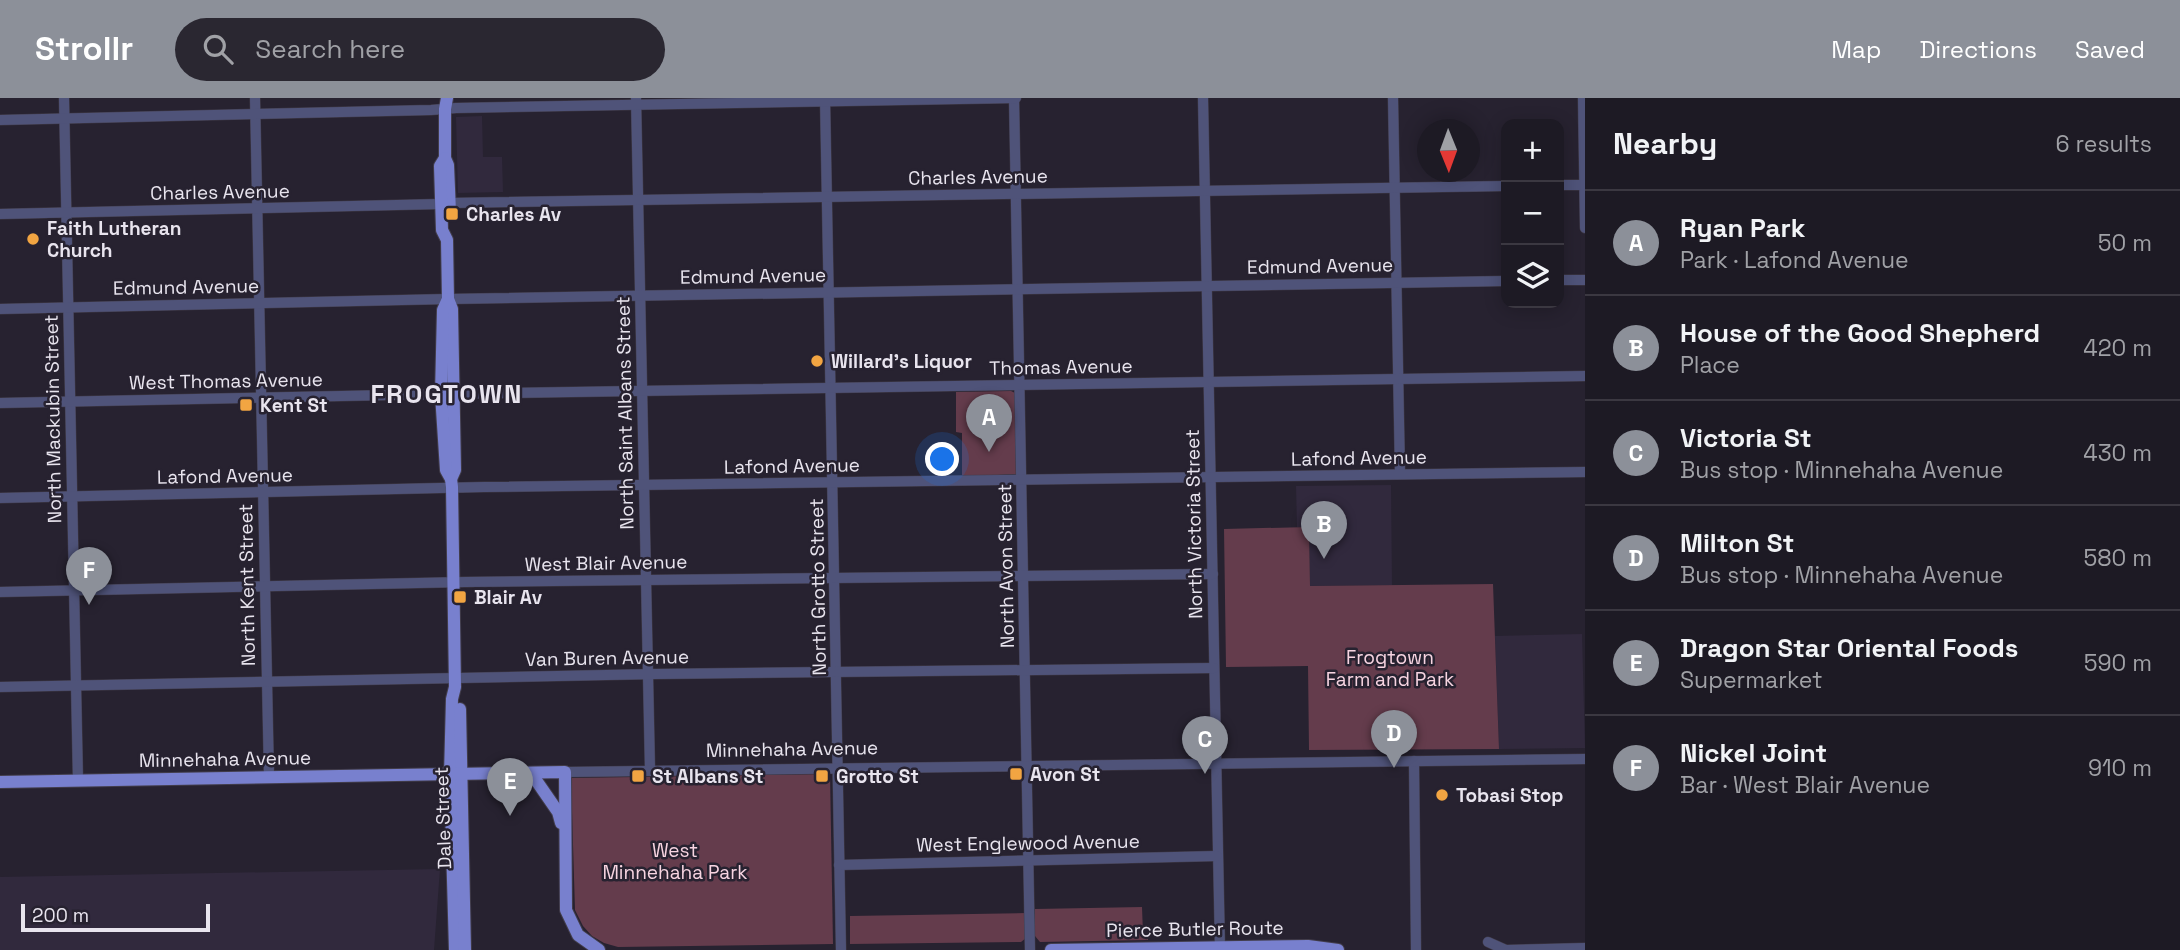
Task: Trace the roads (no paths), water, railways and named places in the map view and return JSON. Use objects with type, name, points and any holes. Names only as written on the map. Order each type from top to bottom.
[{"type":"main road","name":"Dale Street","points":[[443,102],[445,158],[440,166],[450,230],[447,240],[448,299],[443,310],[447,394],[455,470],[451,483],[455,682],[460,699],[456,775],[455,950]]},
{"type":"main road","points":[[531,772],[558,813],[564,832]]},
{"type":"main road","name":"Minnehaha Avenue","points":[[0,782],[565,772]]},
{"type":"main road","points":[[565,772],[565,899],[569,919],[578,934],[598,950]]},
{"type":"main road","name":"Dale Street","points":[[456,775],[465,950]]},
{"type":"main road","name":"Pierce Butler Route","points":[[1051,950],[1308,946],[1338,950]]},
{"type":"street","name":"North Mackubin Street","points":[[64,98],[78,781]]},
{"type":"street","name":"North Kent Street","points":[[255,98],[269,778]]},
{"type":"street","points":[[0,120],[255,114],[443,102],[1015,98]]},
{"type":"street","name":"North Avon Street","points":[[1015,98],[1030,950]]},
{"type":"street","name":"North Victoria Street","points":[[1203,98],[1220,949]]},
{"type":"street","points":[[1393,98],[1400,474]]},
{"type":"street","points":[[1583,98],[1585,228]]},
{"type":"street","name":"North Grotto Street","points":[[825,100],[841,950]]},
{"type":"street","name":"North Saint Albans Street","points":[[636,101],[650,770]]},
{"type":"street","points":[[1564,185],[1585,185]]},
{"type":"street","name":"Charles Avenue","points":[[0,214],[446,203],[1501,186]]},
{"type":"street","points":[[1564,281],[1585,280]]},
{"type":"street","name":"Edmund Avenue","points":[[0,309],[1501,281]]},
{"type":"street","name":"Thomas Avenue","points":[[447,394],[1585,376]]},
{"type":"street","name":"West Thomas Avenue","points":[[0,403],[447,394]]},
{"type":"street","name":"Lafond Avenue","points":[[0,498],[263,493],[451,483],[645,485],[1585,472]]},
{"type":"street","name":"West Blair Avenue","points":[[0,592],[834,577],[1213,574]]},
{"type":"street","name":"Van Buren Avenue","points":[[0,687],[455,682],[648,675],[1214,668]]},
{"type":"street","name":"Minnehaha Avenue","points":[[565,772],[1585,759]]},
{"type":"street","points":[[1414,761],[1416,950]]},
{"type":"street","name":"West Englewood Avenue","points":[[839,865],[1217,856]]},
{"type":"street","points":[[1488,942],[1506,950],[1585,948]]},
{"type":"place","name":"Charles Av","points":[[452,214]]},
{"type":"place","name":"Faith Lutheran Church","points":[[33,239]]},
{"type":"place","name":"Willard's Liquor","points":[[817,361]]},
{"type":"place","name":"Kent St","points":[[246,405]]},
{"type":"place","name":"Ryan Park","points":[[989,452]]},
{"type":"place","name":"House of the Good Shepherd","points":[[1324,559]]},
{"type":"place","name":"Blair Av","points":[[460,597]]},
{"type":"place","name":"Nickel Joint","points":[[89,605]]},
{"type":"place","name":"Milton St","points":[[1394,768]]},
{"type":"place","name":"Avon St","points":[[1016,774]]},
{"type":"place","name":"Victoria St","points":[[1205,774]]},
{"type":"place","name":"St Albans St","points":[[638,776]]},
{"type":"place","name":"Grotto St","points":[[822,776]]},
{"type":"place","name":"Tobasi Stop","points":[[1442,795]]},
{"type":"place","name":"Dragon Star Oriental Foods","points":[[510,816]]},
{"type":"district","name":"FROGTOWN","points":[[447,394]]},
{"type":"park label","name":"Frogtown Farm and Park","points":[[1390,668]]},
{"type":"park label","name":"West Minnehaha Park","points":[[675,861]]}]
